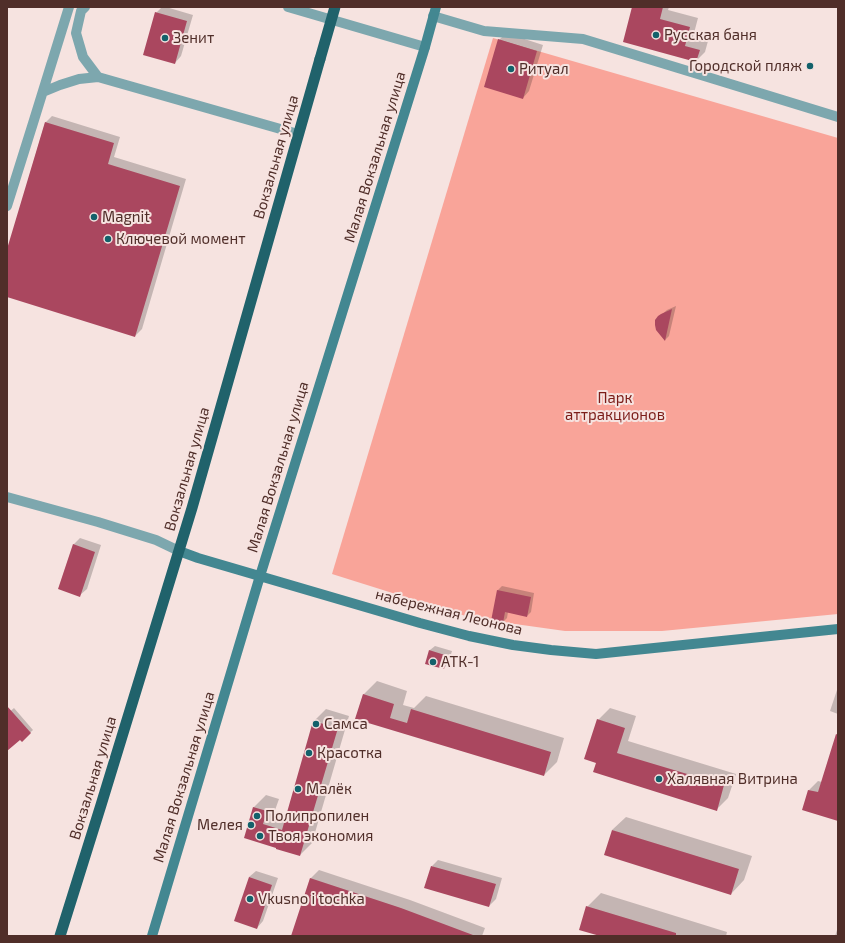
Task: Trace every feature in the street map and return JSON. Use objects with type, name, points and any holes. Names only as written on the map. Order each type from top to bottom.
[{"type":"highway","name":"Вокзальная улица","points":[[60,936],[179,551],[335,7]]},
{"type":"main road","name":"Малая Вокзальная улица","points":[[152,936],[260,576],[435,12]]},
{"type":"main road","name":"набережная Леонова","points":[[179,551],[322,595],[447,630],[513,645],[551,650],[596,654],[838,629]]},
{"type":"street","points":[[7,206],[69,7]]},
{"type":"street","points":[[85,7],[81,11],[76,33],[83,57],[98,77]]},
{"type":"street","points":[[288,7],[424,47]]},
{"type":"street","points":[[435,12],[484,31],[583,40],[838,117]]},
{"type":"street","points":[[43,92],[79,79],[98,77],[298,134]]},
{"type":"street","points":[[7,497],[98,522],[156,540],[179,551]]},
{"type":"green space","name":"Парк аттракционов","points":[[493,38],[838,138],[838,614],[662,631],[565,631],[472,618],[332,574]]},
{"type":"building","name":"Русская баня","points":[[632,7],[663,7],[660,19],[690,27],[685,46],[700,50],[696,62],[623,42]]},
{"type":"building","name":"Зенит","points":[[155,12],[187,21],[175,64],[143,55]]},
{"type":"building","name":"Ритуал","points":[[498,39],[537,51],[523,99],[484,87]]},
{"type":"building","name":"Magnit","points":[[45,122],[114,143],[108,164],[180,186],[135,337],[7,297],[7,249]]},
{"type":"building","points":[[672,309],[665,341],[656,330],[655,320],[661,314]]},
{"type":"building","points":[[73,544],[95,552],[80,597],[58,589]]},
{"type":"building","points":[[497,590],[531,597],[527,617],[505,612],[503,623],[491,621]]},
{"type":"building","points":[[429,650],[448,656],[444,669],[425,664]]},
{"type":"building","points":[[363,694],[394,704],[390,718],[407,723],[411,709],[551,752],[544,776],[355,719]]},
{"type":"building","points":[[7,706],[31,733],[22,742],[20,740],[7,751]]},
{"type":"building","points":[[597,719],[625,728],[617,753],[724,785],[717,811],[593,772],[596,763],[584,759]]},
{"type":"building","points":[[313,721],[338,728],[300,856],[244,838],[253,807],[267,811],[263,824],[282,830]]},
{"type":"building","points":[[836,734],[838,735],[838,821],[802,810],[808,790],[818,792]]},
{"type":"building","points":[[612,830],[739,869],[731,895],[604,855]]},
{"type":"building","points":[[431,866],[496,884],[489,907],[424,888]]},
{"type":"building","points":[[249,877],[272,885],[257,929],[234,921]]},
{"type":"building","points":[[310,878],[401,908],[473,936],[291,936]]},
{"type":"building","points":[[586,906],[676,933],[676,936],[600,936],[579,930]]},
{"type":"place","name":"Русская баня","points":[[656,35]]},
{"type":"place","name":"Зенит","points":[[165,38]]},
{"type":"place","name":"Городской пляж","points":[[810,66]]},
{"type":"place","name":"Ритуал","points":[[511,69]]},
{"type":"place","name":"Magnit","points":[[94,217]]},
{"type":"place","name":"Ключевой момент","points":[[108,239]]},
{"type":"place","name":"АТК-1","points":[[433,662]]},
{"type":"place","name":"Самса","points":[[316,724]]},
{"type":"place","name":"Красотка","points":[[309,753]]},
{"type":"place","name":"Халявная Витрина","points":[[659,779]]},
{"type":"place","name":"Малёк","points":[[298,789]]},
{"type":"place","name":"Полипропилен","points":[[257,816]]},
{"type":"place","name":"Мелея","points":[[251,825]]},
{"type":"place","name":"Твоя экономия","points":[[260,836]]},
{"type":"place","name":"Vkusno i tochka","points":[[250,899]]}]
